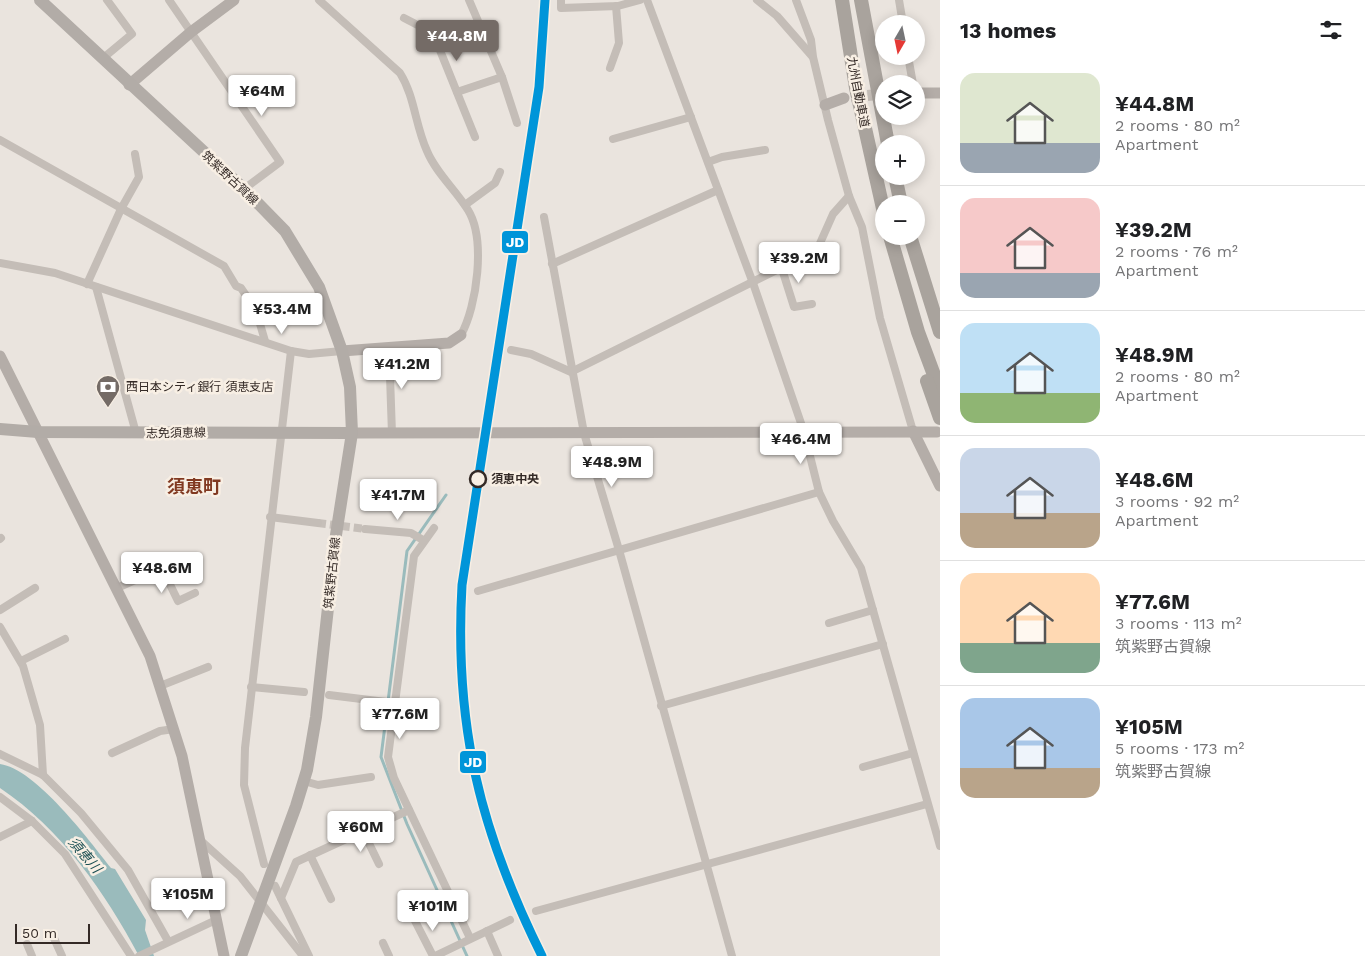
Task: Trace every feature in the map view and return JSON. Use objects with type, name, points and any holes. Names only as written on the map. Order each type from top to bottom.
[{"type":"highway","name":"九州自動車道","points":[[842,0],[856,88],[880,195]]},
{"type":"highway","name":"九州自動車道","points":[[860,0],[886,135]]},
{"type":"highway","points":[[892,245],[922,368],[939,425]]},
{"type":"highway","points":[[913,245],[940,318]]},
{"type":"highway","points":[[913,245],[940,332]]},
{"type":"highway","points":[[899,269],[940,391]]},
{"type":"main road","name":"筑紫野古賀線","points":[[40,0],[129,85],[244,189],[285,231],[319,287],[342,350],[350,387],[352,433],[336,535],[316,717],[304,781],[287,835],[259,903],[242,956]]},
{"type":"main road","name":"志免須恵線","points":[[0,429],[38,432],[352,433]]},
{"type":"street","points":[[102,59],[132,34],[107,0]]},
{"type":"street","points":[[169,0],[280,162],[244,189]]},
{"type":"street","points":[[129,85],[191,32],[234,0]]},
{"type":"street","points":[[0,263],[55,273],[291,351],[309,354],[449,343],[461,335],[470,320],[478,239],[474,221],[465,205],[428,153],[420,135],[409,88],[400,73],[319,0]]},
{"type":"street","points":[[469,0],[502,78],[517,123]]},
{"type":"street","points":[[561,0],[561,8],[616,6],[640,0]]},
{"type":"street","points":[[647,0],[753,283],[804,432],[819,492],[833,521],[861,568],[940,846]]},
{"type":"street","points":[[757,0],[777,16],[813,57]]},
{"type":"street","points":[[900,0],[902,15]]},
{"type":"street","points":[[795,2],[811,40],[813,57],[849,196],[862,227],[880,318],[913,431],[940,486]]},
{"type":"street","points":[[610,68],[619,44],[616,6]]},
{"type":"street","points":[[404,18],[433,32],[475,137]]},
{"type":"street","points":[[456,92],[502,78]]},
{"type":"street","points":[[925,93],[940,93]]},
{"type":"street","points":[[825,105],[844,98]]},
{"type":"street","points":[[613,139],[691,117]]},
{"type":"street","points":[[0,140],[224,266],[236,286],[241,288],[256,310],[265,341]]},
{"type":"street","points":[[708,162],[722,157],[765,150]]},
{"type":"street","points":[[87,284],[121,209],[139,177],[135,154]]},
{"type":"street","points":[[465,205],[495,183],[500,172]]},
{"type":"street","points":[[552,264],[718,190]]},
{"type":"street","points":[[511,350],[531,354],[572,372],[817,250],[833,214],[849,196]]},
{"type":"street","points":[[544,217],[584,433],[619,550],[732,956]]},
{"type":"street","points":[[782,269],[794,307],[812,304]]},
{"type":"street","points":[[96,287],[136,433]]},
{"type":"street","points":[[389,347],[392,434]]},
{"type":"street","points":[[264,864],[244,785],[245,748],[270,517],[291,351]]},
{"type":"street","points":[[0,356],[150,656],[174,729],[224,956]]},
{"type":"street","points":[[352,433],[392,434],[448,431],[584,433],[913,431],[939,425]]},
{"type":"street","points":[[478,591],[819,492]]},
{"type":"street","points":[[270,517],[318,523]]},
{"type":"street","points":[[434,528],[423,540],[414,556],[389,744],[390,766],[470,938]]},
{"type":"street","points":[[365,529],[411,534],[423,540]]},
{"type":"street","points":[[117,588],[162,568],[178,601],[195,592]]},
{"type":"street","points":[[0,610],[35,588]]},
{"type":"street","points":[[829,622],[873,610]]},
{"type":"street","points":[[0,627],[21,662],[40,725],[43,775]]},
{"type":"street","points":[[21,662],[65,639]]},
{"type":"street","points":[[661,706],[883,644]]},
{"type":"street","points":[[160,686],[208,667]]},
{"type":"street","points":[[251,687],[304,692]]},
{"type":"street","points":[[329,696],[394,703]]},
{"type":"street","points":[[112,753],[160,731],[174,729]]},
{"type":"street","points":[[863,767],[913,753]]},
{"type":"street","points":[[0,754],[43,775],[81,813],[128,870],[165,943]]},
{"type":"street","points":[[304,781],[318,785],[372,777]]},
{"type":"street","points":[[0,797],[32,821],[65,854],[131,956]]},
{"type":"street","points":[[536,911],[927,804]]},
{"type":"street","points":[[281,898],[296,862],[410,810]]},
{"type":"street","points":[[0,837],[32,821]]},
{"type":"street","points":[[363,831],[379,864]]},
{"type":"street","points":[[199,839],[240,876],[259,903],[303,956]]},
{"type":"street","points":[[310,856],[331,899]]},
{"type":"street","points":[[275,886],[309,956]]},
{"type":"street","points":[[414,917],[434,956],[510,920]]},
{"type":"street","points":[[139,956],[216,920]]},
{"type":"street","points":[[487,931],[498,956]]},
{"type":"street","points":[[53,936],[62,956]]},
{"type":"street","points":[[383,943],[389,956]]},
{"type":"street","points":[[27,944],[32,956]]},
{"type":"water","name":"須恵川","points":[[0,764],[14,769],[29,778],[45,792],[76,824],[111,868],[115,869],[146,920],[145,930],[154,956],[139,956],[112,909],[80,863],[43,823],[0,788]]},
{"type":"waterway","points":[[446,495],[407,551],[381,757],[407,824],[467,956]]},
{"type":"tunnel","points":[[851,97],[875,95]]},
{"type":"tunnel","points":[[318,523],[365,529]]},
{"type":"transit line","name":"JD","points":[[542,956],[520,910],[487,821],[467,731],[462,685],[461,636],[462,585],[539,87],[545,0]]},
{"type":"place","name":"西日本シティ銀行 須恵支店","points":[[108,408]]},
{"type":"place","name":"須恵中央","points":[[478,479]]},
{"type":"district","name":"須恵町","points":[[194,486]]}]
